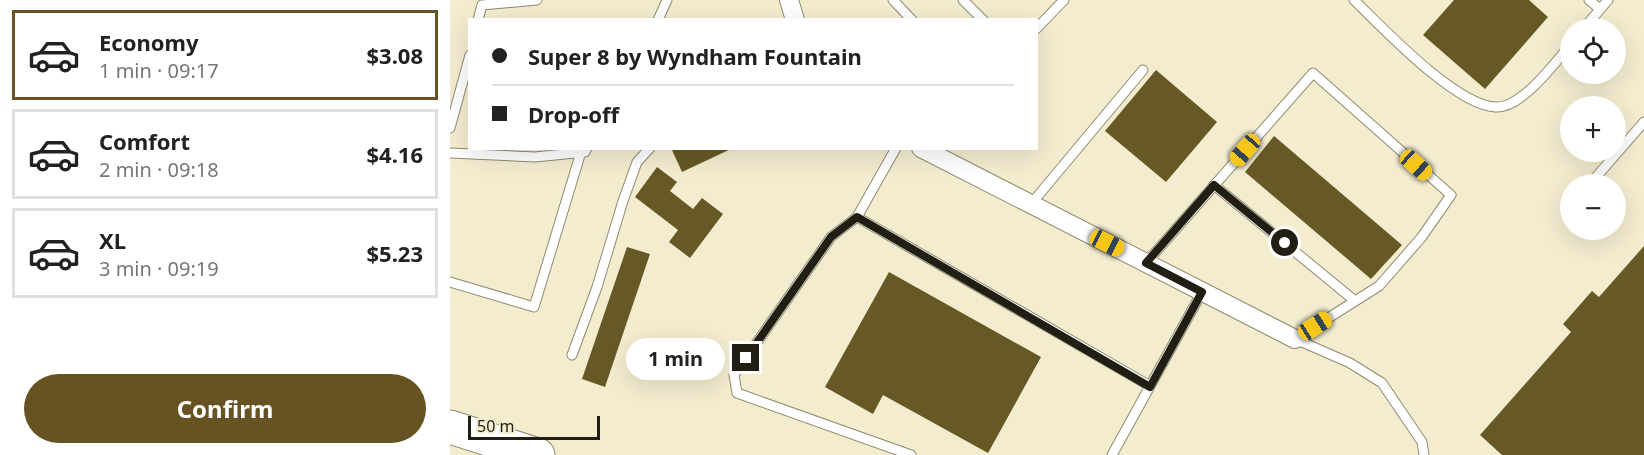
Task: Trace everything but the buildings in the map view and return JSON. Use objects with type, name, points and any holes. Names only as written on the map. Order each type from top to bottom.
[{"type":"highway","points":[[450,427],[538,455]]},
{"type":"street","points":[[789,0],[794,18]]},
{"type":"street","points":[[925,150],[1295,339]]},
{"type":"lane","points":[[478,18],[482,2],[537,0]]},
{"type":"lane","points":[[659,18],[667,0]]},
{"type":"lane","points":[[893,0],[910,18]]},
{"type":"lane","points":[[963,0],[976,17]]},
{"type":"lane","points":[[1038,27],[1064,0]]},
{"type":"lane","points":[[1354,0],[1442,81],[1468,98],[1496,108],[1519,99],[1545,75],[1560,57]]},
{"type":"lane","points":[[1589,0],[1600,9]]},
{"type":"lane","points":[[1592,18],[1608,0]]},
{"type":"lane","points":[[450,128],[468,61]]},
{"type":"lane","points":[[1031,204],[1143,70]]},
{"type":"lane","points":[[1146,263],[1313,73],[1451,195],[1421,238],[1379,286],[1295,339]]},
{"type":"lane","points":[[450,84],[460,87]]},
{"type":"lane","points":[[1599,174],[1644,122]]},
{"type":"lane","points":[[450,153],[535,157],[584,150],[534,307],[450,282]]},
{"type":"lane","points":[[572,355],[597,287],[637,162],[648,150]]},
{"type":"lane","points":[[895,150],[857,217],[831,237],[734,375],[737,393],[911,455]]},
{"type":"lane","points":[[1214,185],[1355,301]]},
{"type":"lane","points":[[857,217],[1150,387]]},
{"type":"lane","points":[[1112,455],[1202,292]]},
{"type":"lane","points":[[1295,339],[1350,363],[1382,383],[1422,441],[1424,455]]},
{"type":"route","points":[[746,358],[831,237],[857,217],[1150,387],[1202,292],[1146,263],[1214,185],[1285,243]]}]
